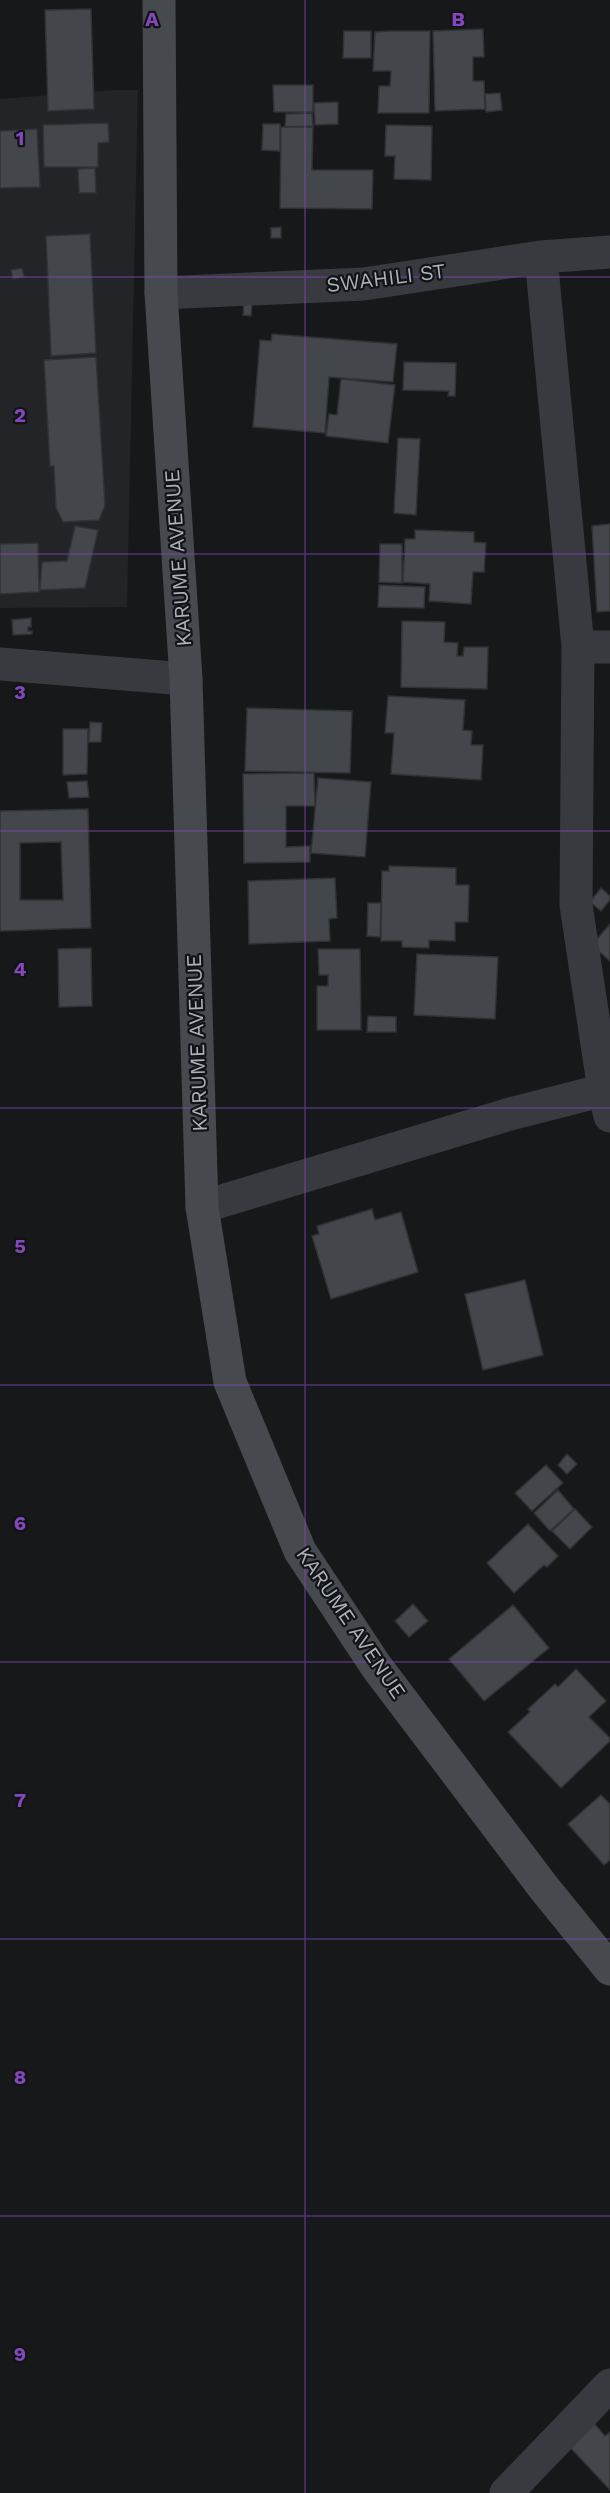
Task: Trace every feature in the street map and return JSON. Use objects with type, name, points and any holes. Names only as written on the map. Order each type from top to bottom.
[{"type":"main road","name":"KARUME AVENUE","points":[[159,0],[161,293],[186,679],[202,1207],[230,1382],[300,1551],[376,1666],[544,1888],[610,1969]]},
{"type":"street","name":"SWAHILI ST","points":[[161,293],[364,284],[541,257],[610,252]]},
{"type":"street","points":[[202,1207],[510,1114],[607,1103],[576,905],[594,647],[541,257]]},
{"type":"street","points":[[0,664],[186,679]]},
{"type":"street","points":[[506,2493],[610,2385]]},
{"type":"shaded area","points":[[138,90],[127,607],[0,608],[0,99]]},
{"type":"building","points":[[91,9],[94,109],[48,111],[45,10]]},
{"type":"building","points":[[483,29],[484,57],[473,57],[473,81],[484,81],[485,109],[435,111],[433,31]]},
{"type":"building","points":[[344,31],[371,31],[371,58],[343,58]]},
{"type":"building","points":[[430,31],[429,113],[378,113],[379,86],[390,86],[391,71],[373,71],[375,32]]},
{"type":"building","points":[[273,85],[313,85],[313,112],[274,112]]},
{"type":"building","points":[[500,93],[502,110],[486,112],[485,94]]},
{"type":"building","points":[[338,102],[338,124],[315,125],[314,103]]},
{"type":"building","points":[[312,113],[313,126],[285,127],[286,114]]},
{"type":"building","points":[[108,123],[109,142],[98,143],[98,167],[44,167],[43,125]]},
{"type":"building","points":[[263,124],[280,124],[280,151],[262,150]]},
{"type":"building","points":[[386,125],[432,126],[431,180],[394,179],[395,156],[385,156]]},
{"type":"building","points":[[281,127],[313,127],[312,170],[373,170],[372,209],[280,208]]},
{"type":"building","points":[[37,129],[40,187],[0,188],[0,131]]},
{"type":"building","points":[[95,168],[96,193],[79,193],[78,169]]},
{"type":"building","points":[[281,227],[281,238],[271,238],[271,228]]},
{"type":"building","points":[[90,234],[96,353],[51,356],[46,236]]},
{"type":"building","points":[[22,268],[24,277],[13,279],[11,270]]},
{"type":"building","points":[[244,303],[252,303],[251,316],[243,315]]},
{"type":"building","points":[[272,334],[397,344],[393,382],[329,377],[325,433],[253,427],[260,340],[271,341]]},
{"type":"building","points":[[96,357],[105,505],[99,520],[63,522],[56,508],[54,466],[50,466],[44,360]]},
{"type":"building","points":[[404,362],[456,363],[455,396],[448,396],[449,391],[403,390]]},
{"type":"building","points":[[341,379],[395,385],[388,443],[326,436],[329,414],[337,415]]},
{"type":"building","points":[[398,438],[420,439],[416,515],[394,513]]},
{"type":"building","points":[[610,524],[610,611],[597,612],[592,526]]},
{"type":"building","points":[[75,526],[98,530],[85,588],[40,590],[42,562],[67,561]]},
{"type":"building","points":[[415,530],[474,532],[474,542],[486,543],[484,572],[473,572],[471,604],[429,601],[430,584],[403,582],[405,539],[415,539]]},
{"type":"building","points":[[38,543],[39,592],[0,594],[0,544]]},
{"type":"building","points":[[380,544],[402,544],[402,583],[379,582]]},
{"type":"building","points":[[379,585],[425,587],[424,608],[378,607]]},
{"type":"building","points":[[31,618],[31,627],[28,627],[28,631],[32,631],[32,634],[13,635],[12,620]]},
{"type":"building","points":[[402,621],[445,622],[444,642],[458,643],[457,656],[463,656],[464,647],[488,647],[487,689],[401,687]]},
{"type":"building","points":[[388,696],[465,700],[463,730],[472,731],[471,745],[483,745],[481,780],[391,774],[394,733],[385,733]]},
{"type":"building","points":[[247,708],[352,711],[350,773],[245,771]]},
{"type":"building","points":[[90,722],[102,723],[101,742],[89,742]]},
{"type":"building","points":[[63,729],[88,729],[87,774],[63,775]]},
{"type":"building","points":[[314,773],[315,806],[286,806],[286,847],[310,846],[310,862],[244,863],[243,774]]},
{"type":"building","points":[[318,778],[371,782],[365,857],[311,853]]},
{"type":"building","points":[[87,781],[89,797],[69,798],[67,782]]},
{"type":"building","points":[[88,809],[91,928],[0,931],[0,811]],"holes":[[[61,842],[63,900],[20,900],[20,843]]]},
{"type":"building","points":[[389,866],[456,868],[456,885],[469,885],[468,922],[455,922],[455,941],[429,940],[429,948],[402,947],[402,941],[381,941],[382,871],[389,871]]},
{"type":"building","points":[[335,878],[337,918],[329,919],[330,941],[249,944],[248,881]]},
{"type":"building","points":[[601,888],[610,896],[610,900],[601,911],[590,902]]},
{"type":"building","points":[[368,903],[381,903],[380,937],[367,936]]},
{"type":"building","points":[[610,924],[610,961],[592,945]]},
{"type":"building","points":[[91,948],[92,1006],[59,1007],[58,949]]},
{"type":"building","points":[[318,949],[360,949],[361,1030],[317,1030],[317,986],[328,986],[328,975],[319,975]]},
{"type":"building","points":[[417,954],[498,957],[495,1019],[414,1015]]},
{"type":"building","points":[[368,1016],[396,1017],[396,1032],[367,1032]]},
{"type":"building","points":[[372,1209],[375,1220],[401,1212],[418,1272],[331,1299],[312,1236],[319,1234],[317,1226]]},
{"type":"building","points":[[525,1280],[543,1355],[483,1370],[465,1294]]},
{"type":"building","points":[[567,1454],[577,1464],[567,1474],[558,1465]]},
{"type":"building","points":[[546,1465],[563,1483],[532,1511],[515,1493]]},
{"type":"building","points":[[558,1490],[574,1509],[550,1531],[534,1513]]},
{"type":"building","points":[[575,1509],[592,1527],[570,1549],[552,1531]]},
{"type":"building","points":[[528,1524],[558,1556],[547,1567],[544,1565],[514,1593],[487,1563]]},
{"type":"building","points":[[413,1604],[428,1621],[409,1637],[395,1621]]},
{"type":"building","points":[[513,1605],[549,1648],[484,1701],[449,1659]]},
{"type":"building","points":[[576,1669],[606,1701],[589,1717],[610,1738],[610,1741],[561,1788],[508,1732],[530,1712],[528,1709],[555,1684],[558,1687]]},
{"type":"building","points":[[601,1795],[610,1804],[610,1860],[604,1865],[568,1824]]},
{"type":"building","points":[[593,2422],[605,2436],[610,2432],[610,2490],[568,2445]]}]
